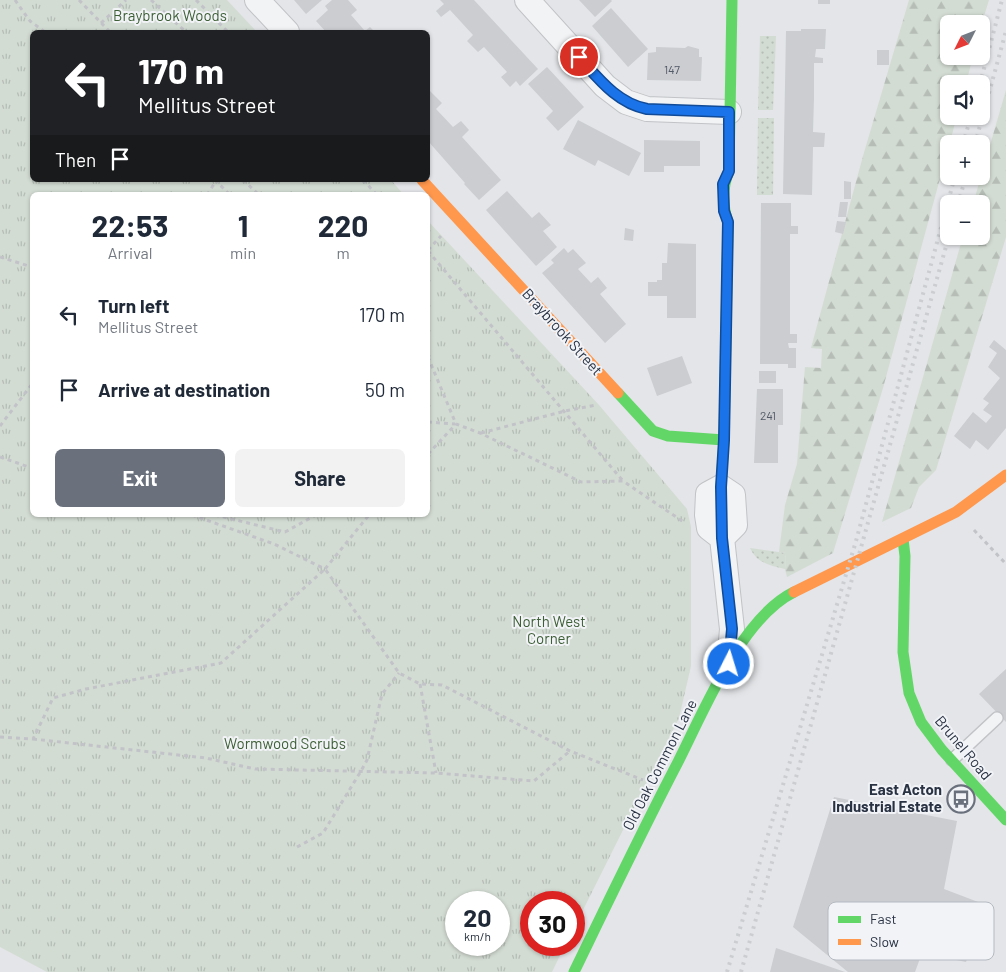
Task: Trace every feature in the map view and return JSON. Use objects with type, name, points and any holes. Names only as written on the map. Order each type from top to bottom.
[{"type":"street","points":[[257,0],[285,30]]},
{"type":"street","points":[[527,0],[606,86],[626,102],[647,109],[729,112]]},
{"type":"street","points":[[729,664],[732,629],[722,538],[734,525],[733,495],[721,487],[724,440],[728,222],[724,211],[723,184],[729,171],[732,0]]},
{"type":"street","name":"Braybrook Street","points":[[424,182],[654,431],[668,436],[724,440]]},
{"type":"street","name":"Old Oak Common Lane","points":[[574,972],[663,791],[729,664],[760,618],[773,605],[788,595],[956,512],[1006,475]]},
{"type":"street","name":"Brunel Road","points":[[903,539],[905,556],[903,652],[909,693],[922,722],[951,761],[1006,820]]},
{"type":"lane","points":[[951,761],[997,718]]},
{"type":"path","points":[[16,0],[30,21],[42,30]]},
{"type":"path","points":[[79,0],[108,30]]},
{"type":"path","points":[[101,22],[126,0]]},
{"type":"path","points":[[151,0],[184,30]]},
{"type":"path","points":[[196,0],[226,30]]},
{"type":"path","points":[[218,182],[227,192]]},
{"type":"path","points":[[245,182],[256,192]]},
{"type":"path","points":[[365,182],[373,192]]},
{"type":"path","points":[[430,248],[441,236]]},
{"type":"path","points":[[430,252],[623,481],[691,527]]},
{"type":"path","points":[[0,257],[30,266]]},
{"type":"path","points":[[430,362],[456,424]]},
{"type":"path","points":[[0,426],[30,387]]},
{"type":"path","points":[[480,433],[565,411],[599,405]]},
{"type":"path","points":[[430,422],[456,424],[480,433],[581,482],[623,481]]},
{"type":"path","points":[[430,452],[456,424]]},
{"type":"path","points":[[0,458],[30,467]]},
{"type":"path","points":[[956,512],[1006,564]]},
{"type":"path","points":[[198,517],[274,544],[325,569],[399,673],[420,684],[442,684],[570,751],[648,782],[663,791]]},
{"type":"path","points":[[223,517],[285,532],[312,517]]},
{"type":"path","points":[[33,739],[53,698],[86,689],[221,663],[325,569],[366,517]]},
{"type":"path","points":[[297,847],[324,832],[361,771],[367,760],[382,694],[399,673]]},
{"type":"path","points":[[420,684],[436,773]]},
{"type":"path","points":[[0,737],[206,758],[255,769],[436,773],[534,781],[570,751]]},
{"type":"green space","name":"Wormwood Scrubs","points":[[0,0],[227,0],[255,30],[30,30],[30,182],[393,182],[401,192],[30,192],[30,517],[430,517],[430,223],[599,405],[687,509],[691,527],[691,666],[679,718],[585,906],[585,891],[520,891],[520,956],[560,956],[552,972],[47,972],[0,947]]},
{"type":"green space","points":[[909,0],[989,0],[984,15],[940,15],[940,65],[971,65],[968,75],[940,75],[940,125],[955,125],[952,135],[940,135],[940,178],[883,388],[833,553],[787,577],[785,569],[786,553],[779,552],[785,505],[797,464],[805,367],[821,368],[822,349],[811,348],[863,156]]},
{"type":"green space","points":[[760,36],[776,36],[773,110],[758,110]]},
{"type":"green space","points":[[1006,90],[1006,237],[936,470],[919,487],[911,508],[882,522],[960,245],[990,245],[990,195],[976,195],[978,185],[990,185],[990,145]]},
{"type":"green space","points":[[758,118],[774,118],[773,195],[757,195]]},
{"type":"green space","points":[[750,548],[786,553],[785,569],[769,565],[760,560]]},
{"type":"building","points":[[294,0],[322,0],[306,14]]},
{"type":"building","points":[[332,0],[348,0],[357,10],[351,15],[364,30],[324,30],[316,21],[328,10],[325,6]]},
{"type":"building","points":[[440,0],[474,0],[538,69],[520,86],[516,81],[510,87],[501,77],[507,72],[484,47],[478,52],[467,41],[473,35],[450,10],[441,17],[436,11],[444,4]]},
{"type":"building","points":[[579,0],[611,0],[612,1],[595,17]]},
{"type":"building","points":[[818,0],[830,0],[830,4],[818,4]]},
{"type":"building","points":[[611,8],[648,49],[628,67],[592,26]]},
{"type":"building","points":[[801,29],[826,29],[825,49],[816,49],[815,57],[823,58],[823,63],[814,63],[813,132],[825,133],[824,147],[813,147],[812,195],[783,194],[786,31],[801,31]]},
{"type":"building","points":[[688,46],[699,49],[699,57],[702,57],[701,81],[647,80],[648,53],[656,52],[656,47],[685,48]]},
{"type":"building","points":[[877,50],[889,50],[889,65],[877,65]]},
{"type":"building","points":[[547,67],[584,107],[558,131],[546,118],[553,111],[528,84]]},
{"type":"building","points":[[430,91],[442,103],[436,109],[453,127],[461,121],[469,130],[462,137],[501,180],[479,200],[430,143]]},
{"type":"building","points":[[578,120],[641,153],[629,176],[598,160],[595,166],[563,149]]},
{"type":"building","points":[[644,140],[700,141],[700,166],[664,166],[664,172],[644,172]]},
{"type":"building","points":[[844,181],[851,182],[851,199],[844,199]]},
{"type":"building","points":[[507,191],[532,218],[539,212],[551,225],[543,231],[557,247],[536,266],[486,210]]},
{"type":"building","points":[[840,202],[848,202],[846,217],[838,217]]},
{"type":"building","points":[[761,203],[791,203],[791,226],[798,226],[798,234],[790,234],[790,334],[797,334],[797,343],[788,343],[789,348],[796,348],[796,368],[788,368],[788,364],[760,364]]},
{"type":"building","points":[[837,221],[846,222],[843,234],[835,232]]},
{"type":"building","points":[[625,228],[634,230],[633,241],[624,240]]},
{"type":"building","points":[[668,243],[696,244],[696,318],[667,318],[667,296],[648,296],[648,282],[662,280],[662,263],[667,263]]},
{"type":"building","points":[[564,248],[568,253],[573,249],[586,263],[578,269],[591,283],[598,277],[607,288],[600,294],[626,324],[605,343],[542,273],[554,263],[551,260]]},
{"type":"building","points":[[994,340],[1006,350],[1006,428],[988,450],[976,440],[970,449],[954,436],[973,412],[986,423],[992,416],[983,410],[989,403],[983,399],[1000,378],[988,367],[997,353],[989,347]]},
{"type":"building","points":[[682,356],[692,383],[657,396],[647,368]]},
{"type":"building","points":[[759,371],[776,371],[776,383],[759,383]]},
{"type":"building","points":[[757,389],[783,389],[783,425],[778,425],[778,463],[754,463]]},
{"type":"building","points":[[1006,669],[1006,722],[979,694]]},
{"type":"building","points":[[834,797],[957,821],[944,889],[978,902],[828,902],[828,956],[793,927]]},
{"type":"building","points":[[776,948],[845,972],[770,972]]},
{"type":"building","points":[[833,960],[919,960],[915,972],[848,972]]},
{"type":"railway","points":[[982,75],[1002,0]]},
{"type":"railway","points":[[977,135],[1006,31]]},
{"type":"railway","points":[[966,135],[968,125]]},
{"type":"railway","points":[[727,972],[856,541],[953,185]]},
{"type":"railway","points":[[961,195],[963,185]]},
{"type":"railway","points":[[741,972],[946,245]]},
{"type":"traffic: fast","points":[[721,487],[724,440],[728,222],[724,196],[729,171],[732,0]]},
{"type":"traffic: fast","points":[[618,393],[653,431],[668,436],[724,440]]},
{"type":"traffic: fast","points":[[903,539],[905,556],[903,652],[909,693],[921,722],[942,750],[1006,820]]},
{"type":"traffic: fast","points":[[574,972],[638,840],[726,668],[757,622],[775,605],[794,592]]},
{"type":"traffic: slow","points":[[424,182],[618,393]]},
{"type":"traffic: slow","points":[[794,592],[956,512],[1006,475]]},
{"type":"place","name":"East Acton Industrial Estate","points":[[961,799]]},
{"type":"route","points":[[579,57],[616,96],[637,107],[729,112],[729,171],[723,184],[724,211],[728,222],[724,440],[721,487],[722,538],[732,629],[729,664]]},
{"type":"park label","name":"Braybrook Woods","points":[[170,16]]},
{"type":"park label","name":"North West Corner","points":[[549,630]]}]
